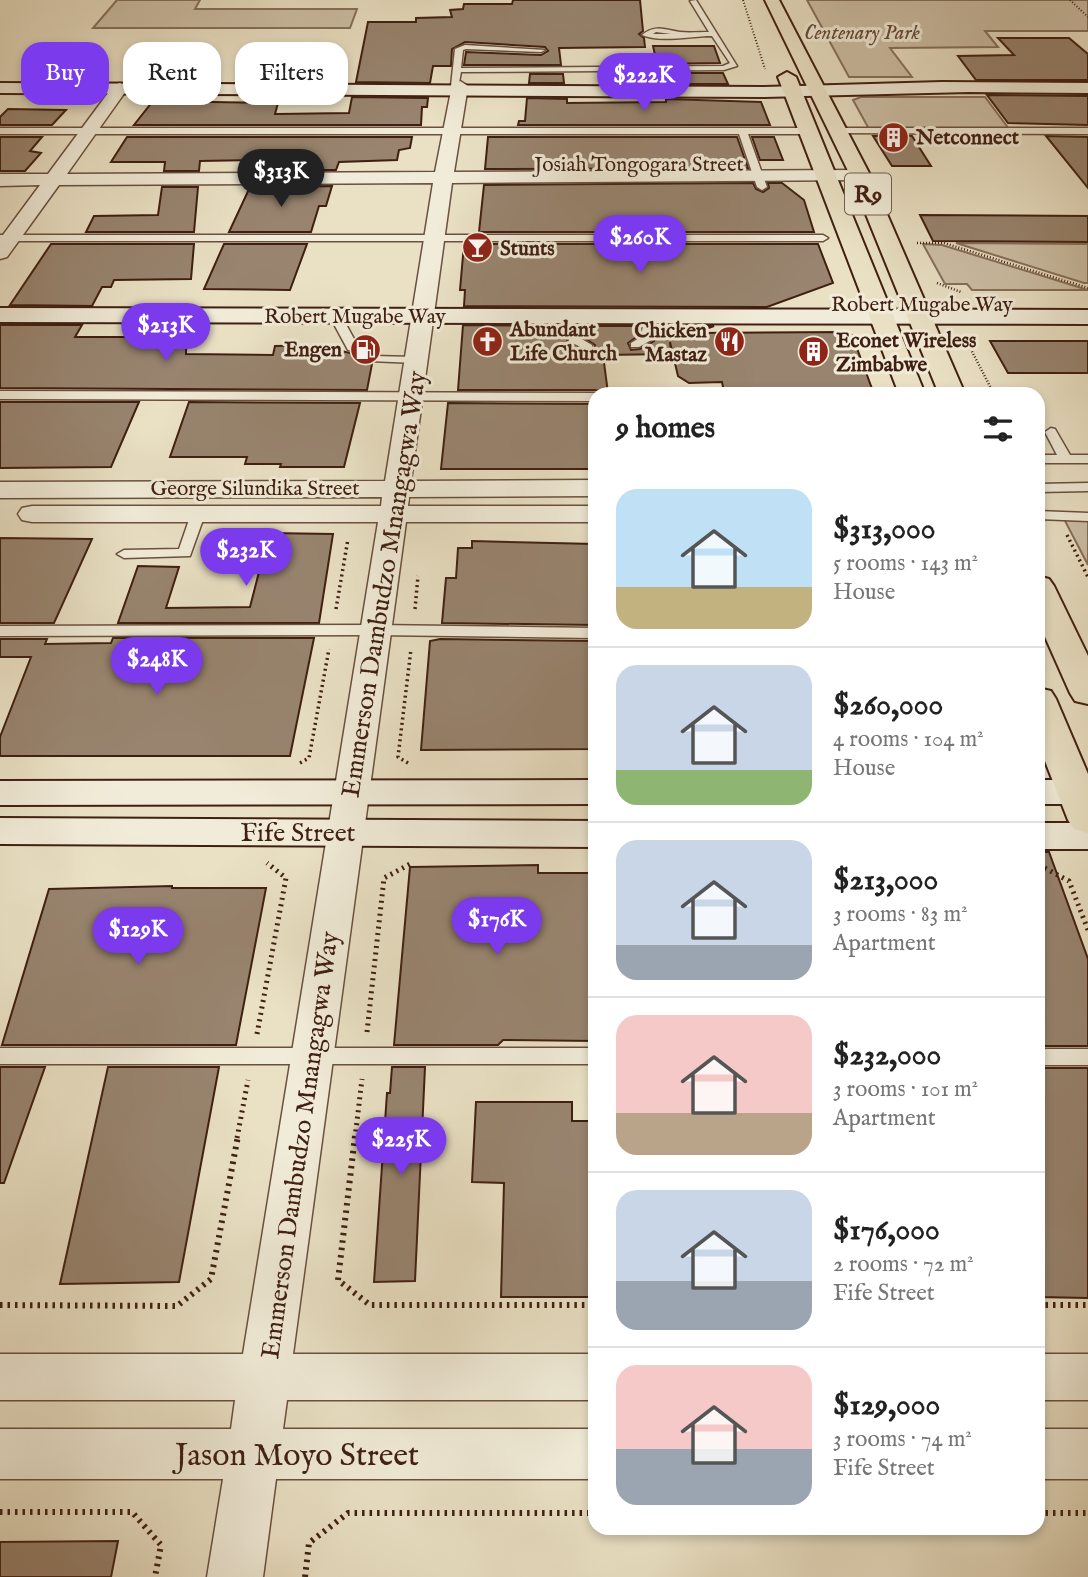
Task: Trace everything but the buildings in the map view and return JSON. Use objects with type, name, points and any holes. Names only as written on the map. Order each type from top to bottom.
[{"type":"highway","name":"R9","points":[[756,0],[909,387]]},
{"type":"highway","name":"R9","points":[[772,0],[863,182],[948,387]]},
{"type":"highway","points":[[1045,601],[1088,693]]},
{"type":"highway","points":[[1045,715],[1084,802]]},
{"type":"street","points":[[0,88],[285,89],[456,98],[792,89],[1088,88]]},
{"type":"street","points":[[4,243],[55,180],[120,88]]},
{"type":"street","name":"Emmerson Dambudzo Mnangagwa Way","points":[[235,1577],[435,238],[433,180],[456,98]]},
{"type":"street","name":"Josiah Tongogara Street","points":[[0,180],[863,182]]},
{"type":"street","name":"Robert Mugabe Way","points":[[0,303],[424,309],[879,310],[1088,304]]},
{"type":"street","name":"Robert Mugabe Way","points":[[0,315],[335,316],[424,309],[566,316],[649,316],[879,310]]},
{"type":"street","name":"Robert Mugabe Way","points":[[915,310],[1088,317]]},
{"type":"street","name":"George Silundika Street","points":[[0,514],[198,514],[588,488]]},
{"type":"street","name":"George Silundika Street","points":[[0,490],[396,501],[588,514]]},
{"type":"street","name":"Fife Street","points":[[0,793],[588,792]]},
{"type":"street","points":[[1045,794],[1084,802]]},
{"type":"street","name":"Fife Street","points":[[3,835],[588,834]]},
{"type":"street","points":[[1045,836],[1088,836]]},
{"type":"street","points":[[0,1377],[588,1377]]},
{"type":"street","points":[[1045,1377],[1088,1377]]},
{"type":"street","name":"Jason Moyo Street","points":[[0,1454],[588,1454]]},
{"type":"street","points":[[1045,1454],[1088,1454]]},
{"type":"lane","points":[[0,131],[88,132],[456,98],[729,68],[734,64],[693,1]]},
{"type":"lane","points":[[677,34],[715,34]]},
{"type":"lane","points":[[456,98],[459,49],[541,50]]},
{"type":"lane","points":[[456,98],[500,124],[509,120]]},
{"type":"lane","points":[[456,98],[743,132],[807,131]]},
{"type":"lane","points":[[838,131],[1088,131]]},
{"type":"lane","points":[[743,132],[760,181]]},
{"type":"lane","points":[[1074,137],[1088,137]]},
{"type":"lane","points":[[4,243],[435,238],[822,239]]},
{"type":"lane","points":[[335,316],[354,350]]},
{"type":"lane","points":[[566,316],[573,339],[587,346]]},
{"type":"lane","points":[[635,345],[647,339],[649,316]]},
{"type":"lane","points":[[373,359],[416,360]]},
{"type":"lane","points":[[0,395],[588,397]]},
{"type":"lane","points":[[1051,432],[1066,459]]},
{"type":"lane","points":[[1045,459],[1088,459]]},
{"type":"lane","points":[[1045,488],[1088,487]]},
{"type":"lane","points":[[124,554],[185,553],[198,514]]},
{"type":"lane","points":[[1045,515],[1088,516]]},
{"type":"lane","points":[[0,631],[376,630],[588,633]]},
{"type":"lane","points":[[0,1056],[588,1056]]},
{"type":"lane","points":[[1045,1056],[1088,1057]]},
{"type":"path","points":[[743,0],[768,77]]},
{"type":"path","points":[[1070,0],[1088,17]]},
{"type":"path","points":[[922,253],[916,243],[944,243],[1088,288]]},
{"type":"path","points":[[932,274],[938,285],[963,292]]},
{"type":"path","points":[[414,862],[384,878],[338,1280],[370,1306],[588,1305]]},
{"type":"path","points":[[1045,869],[1069,881],[1088,930]]},
{"type":"path","points":[[1045,1305],[1088,1305]]},
{"type":"path","points":[[0,1512],[132,1512],[161,1545],[155,1577]]},
{"type":"path","points":[[305,1577],[309,1542],[348,1513],[588,1513]]},
{"type":"path","points":[[1045,1513],[1088,1513]]},
{"type":"green space","points":[[117,0],[200,0],[195,9],[357,9],[350,28],[93,28]]},
{"type":"green space","name":"Centenary Park","points":[[807,0],[1088,0],[1088,31],[985,31],[998,47],[890,48],[912,77],[849,77]]},
{"type":"green space","points":[[861,97],[985,97],[1009,129],[869,129],[853,100]]},
{"type":"green space","points":[[956,243],[1088,244],[1088,283],[1084,283]]},
{"type":"green space","points":[[923,244],[942,245],[1088,290],[972,290],[967,284],[945,284]]},
{"type":"green space","points":[[1088,518],[1088,565],[1064,519]]},
{"type":"place","name":"Netconnect","points":[[893,137]]},
{"type":"place","name":"Stunts","points":[[477,248]]},
{"type":"place","name":"Abundant Life Church","points":[[487,341]]},
{"type":"place","name":"Chicken Mastaz","points":[[730,342]]},
{"type":"place","name":"Engen","points":[[365,349]]},
{"type":"place","name":"Econet Wireless Zimbabwe","points":[[813,352]]}]
